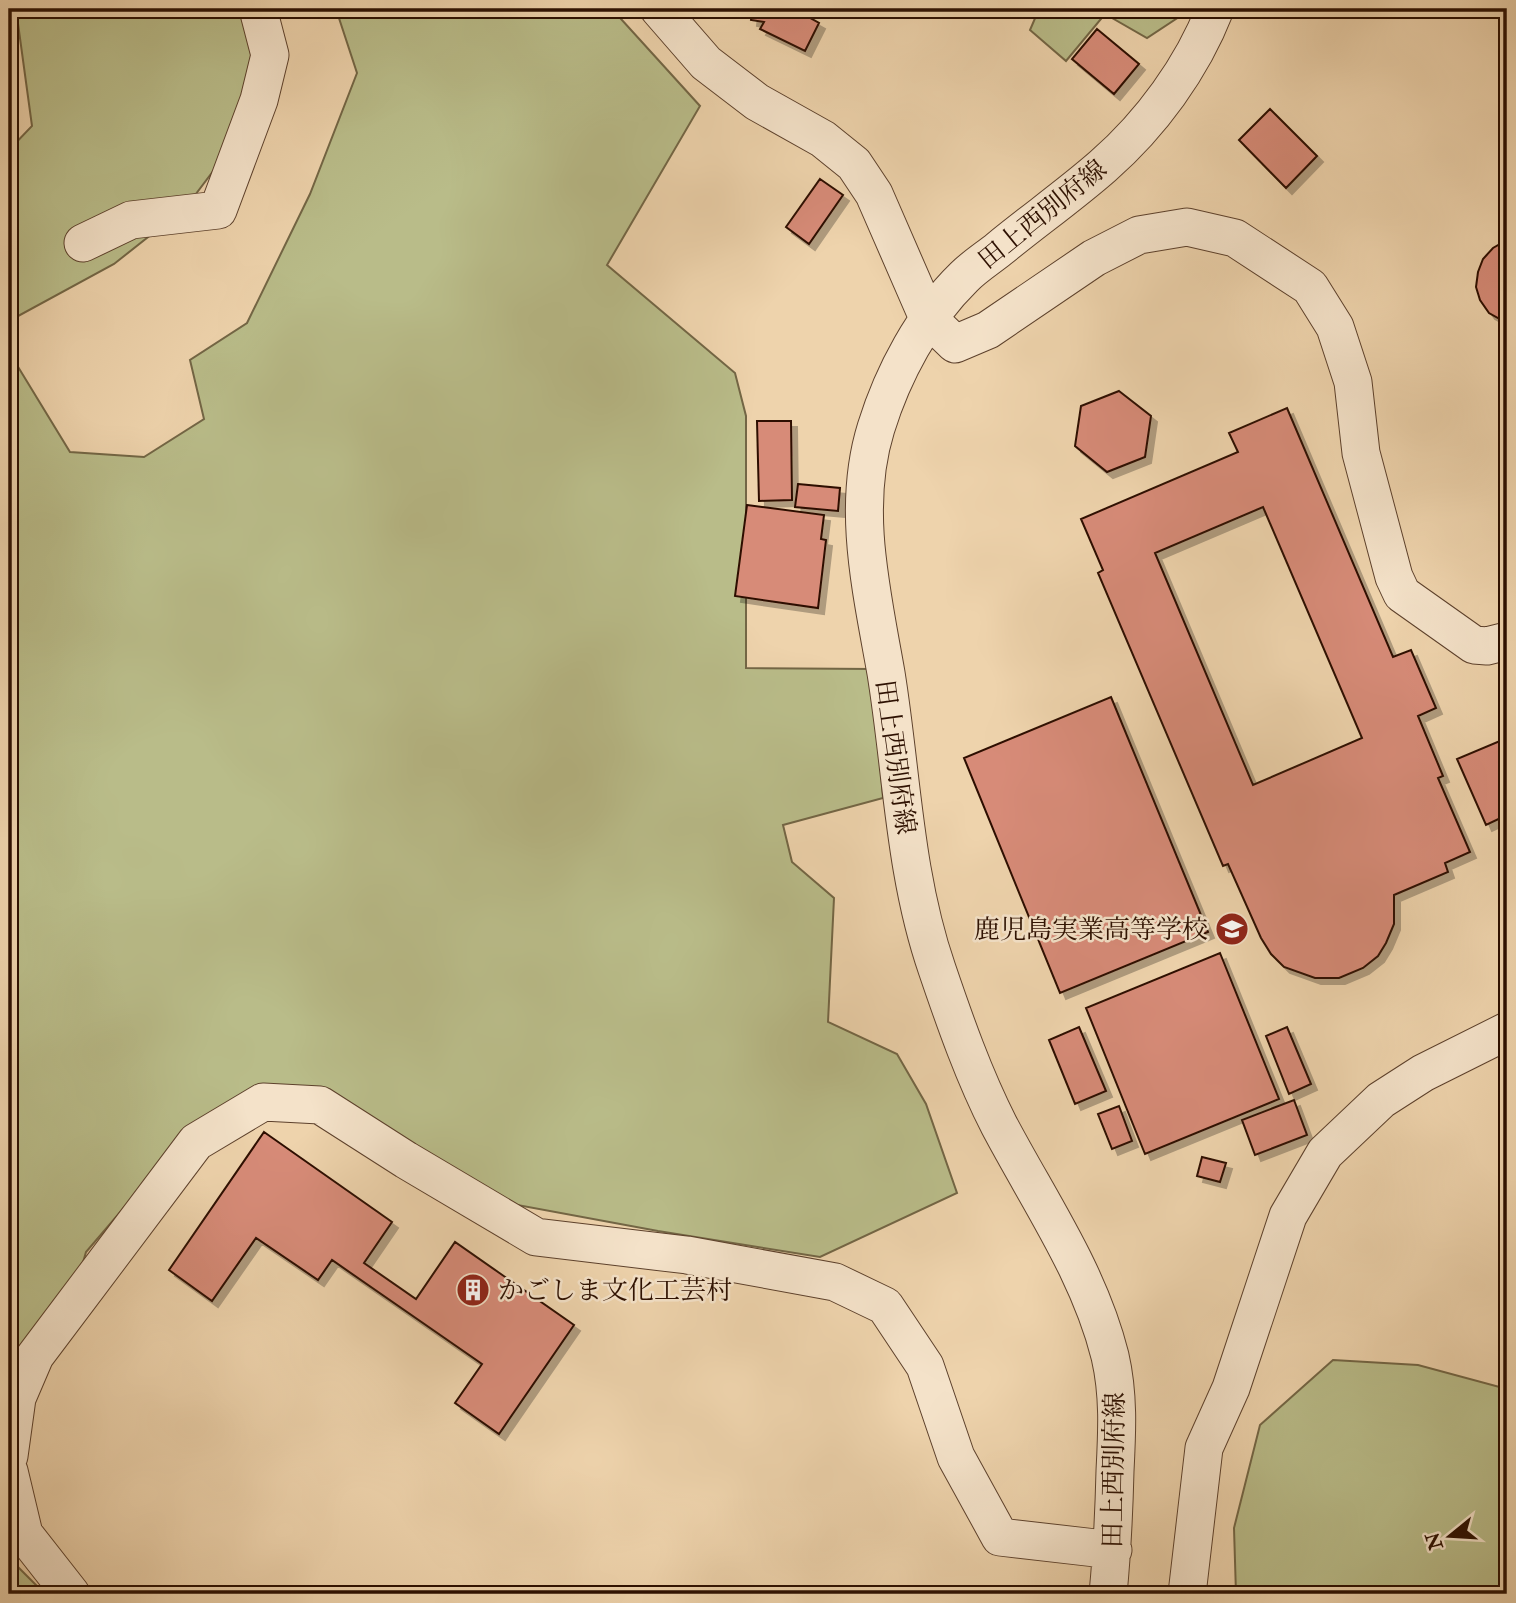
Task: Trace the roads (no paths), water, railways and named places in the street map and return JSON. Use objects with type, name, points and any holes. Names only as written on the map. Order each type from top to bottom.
[{"type":"street","points":[[83,243],[131,220],[218,210],[259,100],[270,55],[258,9]]},
{"type":"street","points":[[659,9],[706,63],[757,102],[823,139],[854,164],[874,194],[928,318],[955,344],[988,330],[1094,258],[1139,235],[1187,227],[1235,238],[1310,287],[1335,327],[1353,382],[1361,453],[1394,577],[1402,594],[1474,645],[1487,646],[1507,641]]},
{"type":"street","name":"田上西別府線","points":[[1108,1594],[1113,1550],[1118,1401],[1111,1360],[1097,1312],[1069,1251],[997,1122],[935,965],[911,871],[895,732],[864,523],[866,471],[875,429],[892,384],[928,318],[965,276],[1105,165],[1156,111],[1184,71],[1215,9]]},
{"type":"street","points":[[1187,1594],[1204,1448],[1231,1388],[1288,1216],[1325,1153],[1381,1100],[1423,1073],[1507,1031]]},
{"type":"street","points":[[9,1457],[17,1398],[35,1356],[196,1142],[263,1102],[320,1105],[536,1237],[687,1255],[835,1282],[885,1306],[925,1366],[956,1457],[1000,1537],[1113,1550]]},
{"type":"street","points":[[9,1471],[24,1534],[71,1594]]},
{"type":"place","name":"鹿児島実業高等学校","points":[[1232,929]]},
{"type":"place","name":"かごしま文化工芸村","points":[[473,1290]]}]
